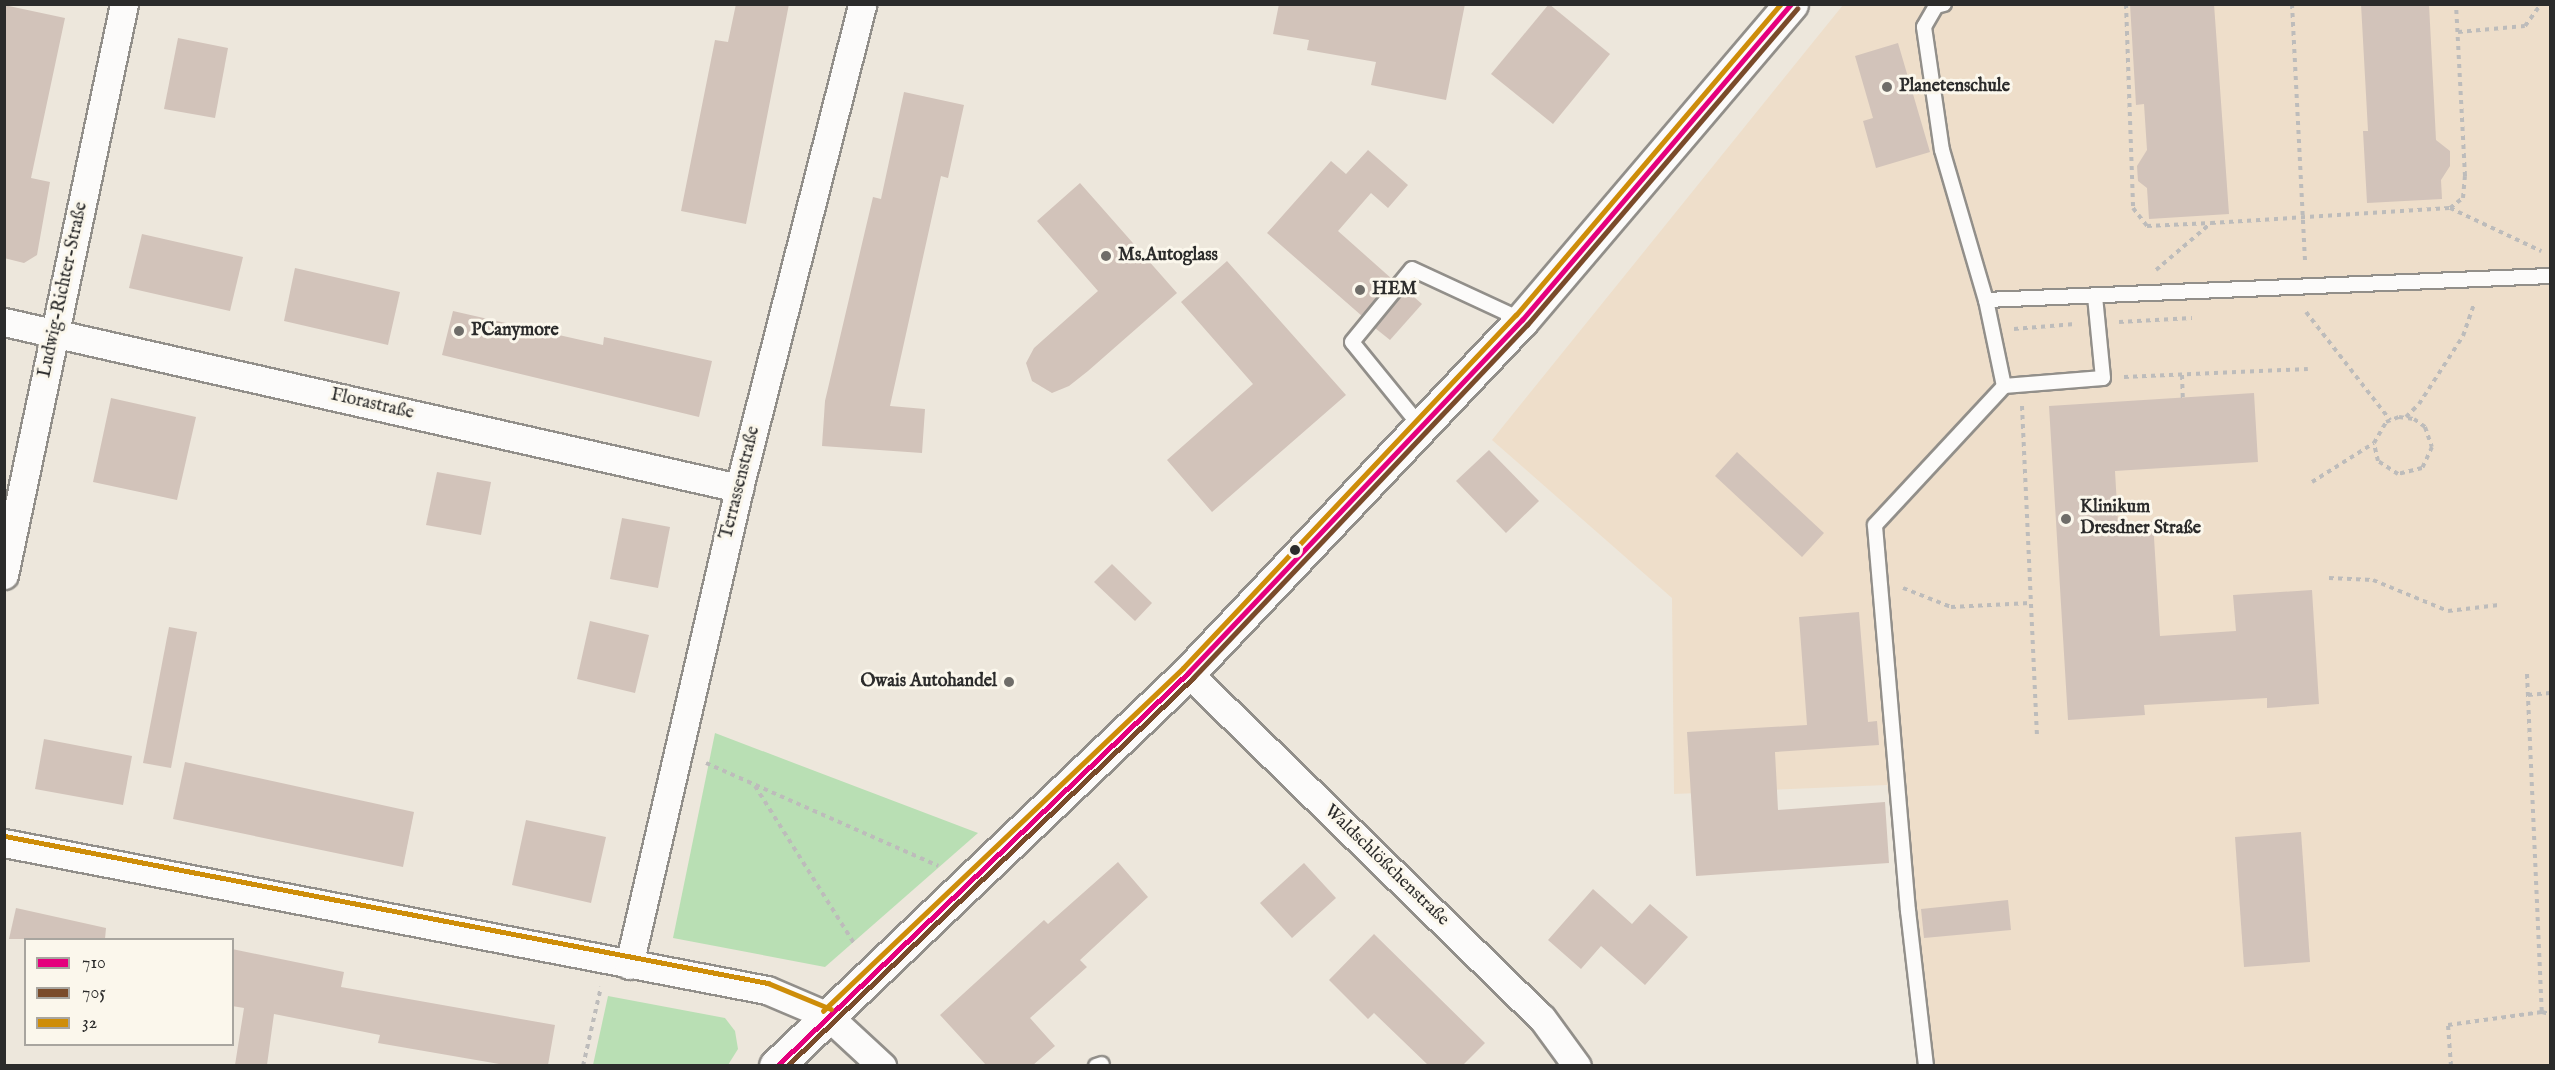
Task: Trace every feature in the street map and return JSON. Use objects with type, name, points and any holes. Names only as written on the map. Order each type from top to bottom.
[{"type":"main road","points":[[776,1065],[1188,673],[1522,320],[1781,7]]},
{"type":"street","name":"Ludwig-Richter-Straße","points":[[4,575],[124,4]]},
{"type":"street","name":"Terrassenstraße","points":[[618,963],[678,751],[739,488],[862,4]]},
{"type":"street","name":"Florastraße","points":[[4,322],[739,488]]},
{"type":"street","name":"Waldschlößchenstraße","points":[[1188,673],[1542,1017],[1577,1065]]},
{"type":"street","points":[[4,843],[767,990],[828,1016],[882,1065]]},
{"type":"lane","points":[[1944,4],[1927,10],[1924,27],[1942,150],[1986,300],[2004,386]]},
{"type":"lane","points":[[1421,427],[1352,342],[1412,269],[1522,320]]},
{"type":"lane","points":[[1986,300],[2130,296],[2550,276]]},
{"type":"lane","points":[[1926,1065],[1908,911],[1875,525],[2004,386],[2103,378],[2096,297]]},
{"type":"path","points":[[2126,4],[2133,208],[2147,226],[2304,220],[2450,208],[2548,255]]},
{"type":"path","points":[[2292,4],[2306,287]]},
{"type":"path","points":[[2450,208],[2463,198],[2465,176],[2456,4]]},
{"type":"path","points":[[2458,32],[2525,26],[2541,4]]},
{"type":"path","points":[[2130,296],[2211,223]]},
{"type":"path","points":[[2405,417],[2425,427],[2431,440],[2428,460],[2422,468],[2410,474],[2389,472],[2378,462],[2374,443],[2378,432],[2390,420],[2405,417],[2419,404],[2463,336],[2474,303]]},
{"type":"path","points":[[2306,312],[2390,420]]},
{"type":"path","points":[[2103,378],[2308,369]]},
{"type":"path","points":[[2182,375],[2183,398]]},
{"type":"path","points":[[2021,385],[2037,735]]},
{"type":"path","points":[[2312,482],[2374,443]]},
{"type":"path","points":[[1880,578],[1951,607],[2030,603]]},
{"type":"path","points":[[2329,578],[2373,580],[2448,611],[2499,605]]},
{"type":"path","points":[[2527,674],[2542,1011]]},
{"type":"path","points":[[2528,695],[2550,693]]},
{"type":"path","points":[[678,751],[970,880]]},
{"type":"path","points":[[754,784],[873,973]]},
{"type":"path","points":[[584,1065],[618,963]]},
{"type":"path","points":[[2451,1065],[2448,1025],[2542,1011],[2550,1014]]},
{"type":"shaded area","name":"Klinikum Dresdner Straße","points":[[1843,5],[2550,5],[2550,1065],[1928,1065],[1887,785],[1674,794],[1672,598],[1492,440]]},
{"type":"green space","points":[[715,733],[978,833],[825,967],[673,938]]},
{"type":"green space","points":[[608,996],[725,1018],[735,1031],[738,1049],[728,1065],[593,1065]]},
{"type":"building","points":[[736,4],[789,4],[746,224],[681,211],[715,40],[728,42]]},
{"type":"building","points":[[1279,4],[1465,4],[1446,100],[1371,85],[1376,62],[1307,50],[1309,40],[1273,34]]},
{"type":"building","points":[[1549,4],[1610,54],[1553,124],[1491,74]]},
{"type":"building","points":[[2130,4],[2214,4],[2229,214],[2149,219],[2147,188],[2138,181],[2137,166],[2147,150],[2144,104],[2136,105]]},
{"type":"building","points":[[2361,4],[2429,4],[2436,140],[2450,151],[2450,166],[2441,180],[2442,199],[2367,203],[2363,131],[2368,131]]},
{"type":"building","points":[[4,5],[65,18],[31,178],[50,182],[37,255],[24,263],[4,258]]},
{"type":"building","points":[[178,38],[228,48],[215,118],[164,109]]},
{"type":"building","name":"Planetenschule","points":[[1898,43],[1930,152],[1876,168],[1863,121],[1873,118],[1855,56]]},
{"type":"building","points":[[904,92],[964,105],[948,178],[941,176],[890,406],[925,409],[922,453],[822,446],[825,401],[873,197],[881,199]]},
{"type":"building","points":[[1368,150],[1408,185],[1388,208],[1371,193],[1338,231],[1392,279],[1362,316],[1267,233],[1331,161],[1346,174]]},
{"type":"building","name":"Ms.Autoglass","points":[[1080,183],[1177,293],[1088,371],[1069,386],[1052,393],[1032,381],[1026,363],[1034,348],[1098,291],[1037,221]]},
{"type":"building","points":[[142,234],[243,257],[230,311],[129,288]]},
{"type":"building","points":[[1227,261],[1346,395],[1212,512],[1167,460],[1253,384],[1181,302]]},
{"type":"building","points":[[295,268],[400,292],[388,345],[284,321]]},
{"type":"building","points":[[1406,290],[1422,304],[1390,340],[1375,328]]},
{"type":"building","points":[[453,311],[603,345],[604,337],[712,361],[699,417],[442,355]]},
{"type":"building","points":[[2254,393],[2258,462],[2115,471],[2118,523],[2153,521],[2160,636],[2236,631],[2233,595],[2312,590],[2319,704],[2267,708],[2267,698],[2144,705],[2145,715],[2068,720],[2049,406]]},
{"type":"building","points":[[111,398],[196,417],[177,500],[93,482]]},
{"type":"building","points":[[1489,450],[1539,501],[1506,533],[1456,481]]},
{"type":"building","points":[[1737,452],[1824,533],[1802,557],[1715,476]]},
{"type":"building","points":[[437,472],[491,482],[481,535],[426,525]]},
{"type":"building","points":[[622,518],[670,527],[658,588],[610,579]]},
{"type":"building","points":[[1112,564],[1152,603],[1135,621],[1094,582]]},
{"type":"building","points":[[1859,612],[1868,722],[1877,721],[1879,745],[1775,752],[1778,810],[1885,802],[1889,863],[1696,876],[1687,732],[1807,725],[1799,617]]},
{"type":"building","points":[[590,621],[649,635],[635,693],[577,679]]},
{"type":"building","points":[[169,627],[197,632],[171,768],[143,763]]},
{"type":"building","points":[[44,739],[132,756],[123,805],[35,789]]},
{"type":"building","points":[[185,762],[414,812],[403,867],[173,819]]},
{"type":"building","points":[[526,820],[606,837],[591,903],[512,885]]},
{"type":"building","points":[[2301,832],[2310,962],[2244,967],[2235,837]]},
{"type":"building","points":[[1118,862],[1148,897],[1080,960],[1087,967],[1030,1018],[1055,1046],[1033,1065],[986,1065],[940,1015],[1044,920],[1048,924]]},
{"type":"building","points":[[1304,863],[1336,898],[1292,938],[1260,903]]},
{"type":"building","points":[[1593,889],[1632,924],[1650,904],[1688,937],[1645,985],[1601,946],[1581,969],[1548,940]]},
{"type":"building","points":[[2008,900],[2011,930],[1924,938],[1921,909]]},
{"type":"building","points":[[16,908],[106,928],[105,938],[9,939]]},
{"type":"building","points":[[1374,934],[1485,1043],[1463,1065],[1428,1065],[1374,1013],[1368,1019],[1329,980]]},
{"type":"building","points":[[234,949],[344,972],[341,987],[555,1025],[548,1065],[505,1065],[378,1043],[380,1035],[274,1014],[267,1065],[235,1065],[244,1008],[234,1006]]},
{"type":"transit line","name":"32","points":[[823,1011],[1183,668],[1516,315],[1781,4]]},
{"type":"transit line","name":"710","points":[[777,1066],[1188,673],[1522,320],[1791,4]]},
{"type":"transit line","name":"705","points":[[787,1066],[1193,678],[1527,325],[1797,9]]},
{"type":"transit line","name":"32","points":[[5,836],[768,983],[831,1009]]},
{"type":"place","name":"Planetenschule","points":[[1887,87]]},
{"type":"place","name":"Ms.Autoglass","points":[[1106,256]]},
{"type":"place","name":"HEM","points":[[1360,290]]},
{"type":"place","name":"PCanymore","points":[[459,331]]},
{"type":"place","name":"Klinikum Dresdner Straße","points":[[2066,519]]},
{"type":"place","name":"Owais Autohandel","points":[[1009,682]]}]
